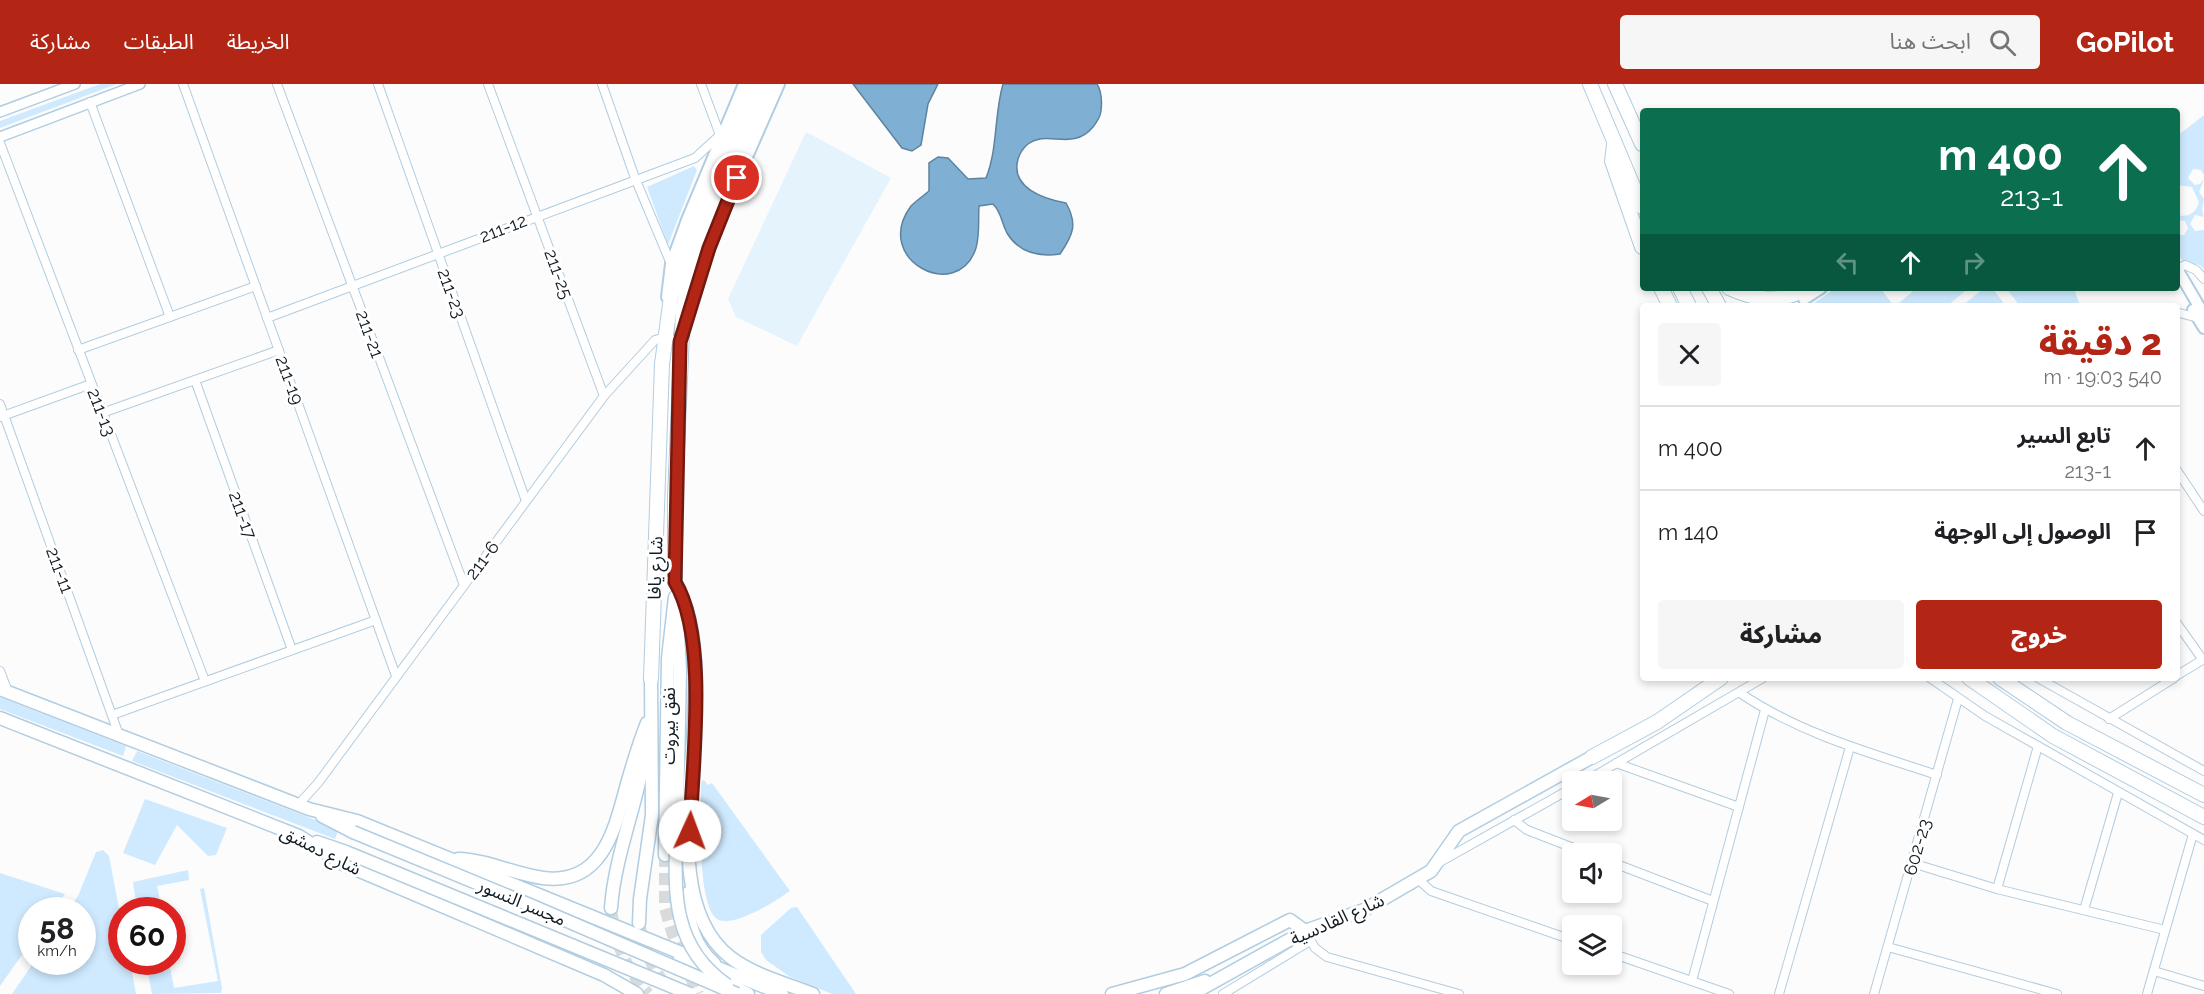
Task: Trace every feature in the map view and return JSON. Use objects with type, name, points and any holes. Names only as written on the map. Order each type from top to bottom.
[{"type":"highway","name":"شارع يافا","points":[[651,679],[665,333],[671,297],[683,257],[756,84]]},
{"type":"highway","name":"شارع يافا","points":[[675,582],[680,342],[689,279],[698,248],[768,84]]},
{"type":"highway","points":[[1590,84],[1640,202]]},
{"type":"highway","points":[[1615,84],[1640,140]]},
{"type":"highway","points":[[1615,143],[1612,161],[1640,241]]},
{"type":"highway","points":[[1736,291],[1774,299],[1801,296]]},
{"type":"highway","points":[[1592,757],[1657,722],[1717,681]]},
{"type":"highway","points":[[1973,681],[2053,736],[2204,817]]},
{"type":"highway","points":[[2004,681],[2067,723],[2204,795]]},
{"type":"main road","points":[[665,333],[671,264],[744,84]]},
{"type":"main road","points":[[680,342],[691,300],[721,216],[779,84]]},
{"type":"main road","points":[[2180,283],[2201,316],[2204,328]]},
{"type":"main road","points":[[675,582],[680,670],[676,900],[682,928],[704,964],[739,994]]},
{"type":"main road","name":"شارع يافا","points":[[675,582],[689,613],[695,681],[688,873],[701,920],[723,951],[744,966],[813,994]]},
{"type":"main road","name":"نفق بيروت","points":[[665,855],[668,658],[675,597]]},
{"type":"main road","name":"نفق بيروت","points":[[610,908],[614,878],[640,785],[651,679]]},
{"type":"main road","name":"شارع يافا","points":[[639,923],[640,899],[652,815],[651,679]]},
{"type":"main road","name":"شارع دمشق","points":[[4,691],[303,807],[357,821],[447,860],[649,940]]},
{"type":"main road","name":"شارع دمشق","points":[[0,718],[299,836],[341,863],[604,975],[637,994]]},
{"type":"main road","points":[[447,860],[472,860],[543,878],[565,877],[586,869],[607,848],[613,834],[647,723]]},
{"type":"main road","name":"شارع القادسية","points":[[1192,994],[1231,972],[1364,910],[1418,879],[1440,862],[1447,845],[1459,831],[1592,757]]},
{"type":"main road","name":"مجسر النسور","points":[[303,807],[353,832],[531,904],[739,994]]},
{"type":"main road","name":"مجسر النسور","points":[[299,836],[346,852],[690,994]]},
{"type":"main road","points":[[688,873],[687,905],[691,928],[701,950],[719,968]]},
{"type":"main road","name":"شارع القادسية","points":[[1112,994],[1185,974],[1290,920],[1308,936]]},
{"type":"main road","points":[[649,940],[782,994]]},
{"type":"main road","points":[[649,940],[695,968],[748,994]]},
{"type":"main road","points":[[1166,994],[1231,972]]},
{"type":"street","points":[[0,112],[75,84]]},
{"type":"street","points":[[0,136],[123,88],[140,84]]},
{"type":"street","name":"211-19","points":[[183,84],[396,676]]},
{"type":"street","name":"211-21","points":[[277,84],[464,585]]},
{"type":"street","name":"211-23","points":[[378,84],[526,501]]},
{"type":"street","name":"211-25","points":[[488,84],[604,396]]},
{"type":"street","points":[[602,84],[635,178],[671,264]]},
{"type":"street","points":[[700,84],[720,135]]},
{"type":"street","points":[[90,102],[170,317]]},
{"type":"street","name":"211-12","points":[[267,318],[635,178],[695,158],[720,135],[727,124]]},
{"type":"street","name":"211-13","points":[[0,143],[206,681]]},
{"type":"street","points":[[2180,267],[2185,265],[2191,267],[2204,279]]},
{"type":"street","points":[[78,350],[256,286]]},
{"type":"street","points":[[2180,313],[2201,316]]},
{"type":"street","points":[[665,333],[680,342]]},
{"type":"street","name":"211-6","points":[[303,807],[396,676],[604,396],[648,345],[665,333]]},
{"type":"street","points":[[102,413],[279,350]]},
{"type":"street","name":"211-17","points":[[195,380],[292,650]]},
{"type":"street","points":[[2,416],[91,384]]},
{"type":"street","name":"211-11","points":[[0,404],[2,416],[120,736]]},
{"type":"street","points":[[2180,476],[2204,511]]},
{"type":"street","points":[[112,715],[376,620]]},
{"type":"street","points":[[2180,627],[2203,659],[2180,674]]},
{"type":"street","points":[[0,671],[4,691]]},
{"type":"street","points":[[1604,771],[1758,681]]},
{"type":"street","points":[[1934,681],[1958,699],[2118,793],[2204,840]]},
{"type":"street","points":[[2043,681],[2109,719],[2202,767]]},
{"type":"street","points":[[2109,719],[2169,681]]},
{"type":"street","points":[[1740,693],[1765,710],[1850,747],[1937,775]]},
{"type":"street","name":"602-23","points":[[1874,994],[1958,699]]},
{"type":"street","points":[[1692,981],[1765,710]]},
{"type":"street","points":[[1997,889],[2038,746]]},
{"type":"street","points":[[1779,994],[1850,747]]},
{"type":"street","points":[[1616,764],[1739,807]]},
{"type":"street","points":[[2084,910],[2118,793]]},
{"type":"street","points":[[1440,862],[1562,794]]},
{"type":"street","points":[[1514,820],[1527,830],[1562,844]]},
{"type":"street","points":[[2148,994],[2193,834]]},
{"type":"street","points":[[1912,863],[1997,889],[2165,930]]},
{"type":"street","points":[[1622,866],[1713,901]]},
{"type":"street","points":[[1418,879],[1431,891],[1562,937]]},
{"type":"street","points":[[1223,994],[1308,936],[1327,957],[1459,994]]},
{"type":"street","points":[[1888,947],[2056,994]]},
{"type":"street","points":[[1622,957],[1729,994]]},
{"type":"street","points":[[2154,971],[2204,986]]},
{"type":"shaded area","points":[[100,84],[117,84],[0,128],[0,121]]},
{"type":"shaded area","points":[[2204,115],[2204,175],[2201,170],[2193,169],[2188,178],[2195,185],[2200,184],[2204,179],[2199,192],[2204,199],[2202,210],[2204,217],[2195,215],[2190,224],[2195,231],[2204,230],[2204,269],[2200,265],[2183,262],[2180,258],[2180,235],[2184,235],[2188,228],[2185,221],[2180,220],[2180,215],[2191,214],[2199,202],[2192,187],[2180,185],[2180,134]]},
{"type":"shaded area","points":[[806,132],[891,178],[797,346],[736,317],[728,299]]},
{"type":"shaded area","points":[[694,166],[697,170],[668,245],[647,187]]},
{"type":"shaded area","points":[[1832,291],[1882,291],[1892,303],[1814,303]]},
{"type":"shaded area","points":[[1913,291],[1965,291],[1951,303],[1899,303]]},
{"type":"shaded area","points":[[1980,291],[1994,291],[2003,302],[2002,303],[1966,303]]},
{"type":"shaded area","points":[[2008,291],[2075,291],[2079,303],[2018,303]]},
{"type":"shaded area","points":[[0,697],[126,746],[123,756],[0,709]]},
{"type":"shaded area","points":[[137,751],[339,829],[335,839],[132,761]]},
{"type":"shaded area","points":[[704,780],[708,785],[712,783],[790,891],[755,912],[735,920],[719,920],[712,913],[706,898],[701,857],[701,782]]},
{"type":"shaded area","points":[[145,799],[227,828],[216,855],[208,856],[177,825],[155,865],[123,853]]},
{"type":"shaded area","points":[[103,850],[109,856],[117,897],[108,897],[108,975],[132,975],[136,994],[12,994],[25,975],[96,975],[96,897],[77,897],[96,852]]},
{"type":"shaded area","points":[[188,870],[189,880],[157,886],[159,897],[135,897],[133,882]]},
{"type":"shaded area","points":[[0,873],[65,894],[63,897],[18,897],[18,960],[0,986]]},
{"type":"shaded area","points":[[204,888],[221,993],[152,994],[148,975],[172,975],[174,988],[218,981],[200,889]]},
{"type":"shaded area","points":[[797,907],[856,994],[832,994],[790,977],[766,960],[761,952],[761,935],[791,908]]},
{"type":"water","points":[[853,84],[938,84],[928,104],[921,145],[912,151],[902,148]]},
{"type":"water","points":[[1003,84],[1097,84],[1099,87],[1101,111],[1093,127],[1077,138],[1036,140],[1025,147],[1018,159],[1019,178],[1024,185],[1048,199],[1066,203],[1073,223],[1071,235],[1060,254],[1045,255],[1030,252],[1012,240],[993,204],[979,206],[976,248],[966,264],[953,273],[937,274],[922,268],[909,258],[902,243],[902,226],[911,206],[929,191],[929,163],[938,157],[948,158],[968,179],[986,178],[990,167]]},
{"type":"tunnel","points":[[665,855],[665,908],[673,935],[698,994]]},
{"type":"tunnel","points":[[611,908],[622,954],[648,994]]},
{"type":"tunnel","points":[[639,923],[648,956],[665,984]]},
{"type":"route","points":[[690,831],[695,681],[689,613],[675,582],[680,342],[691,300],[709,248],[737,178]]}]
